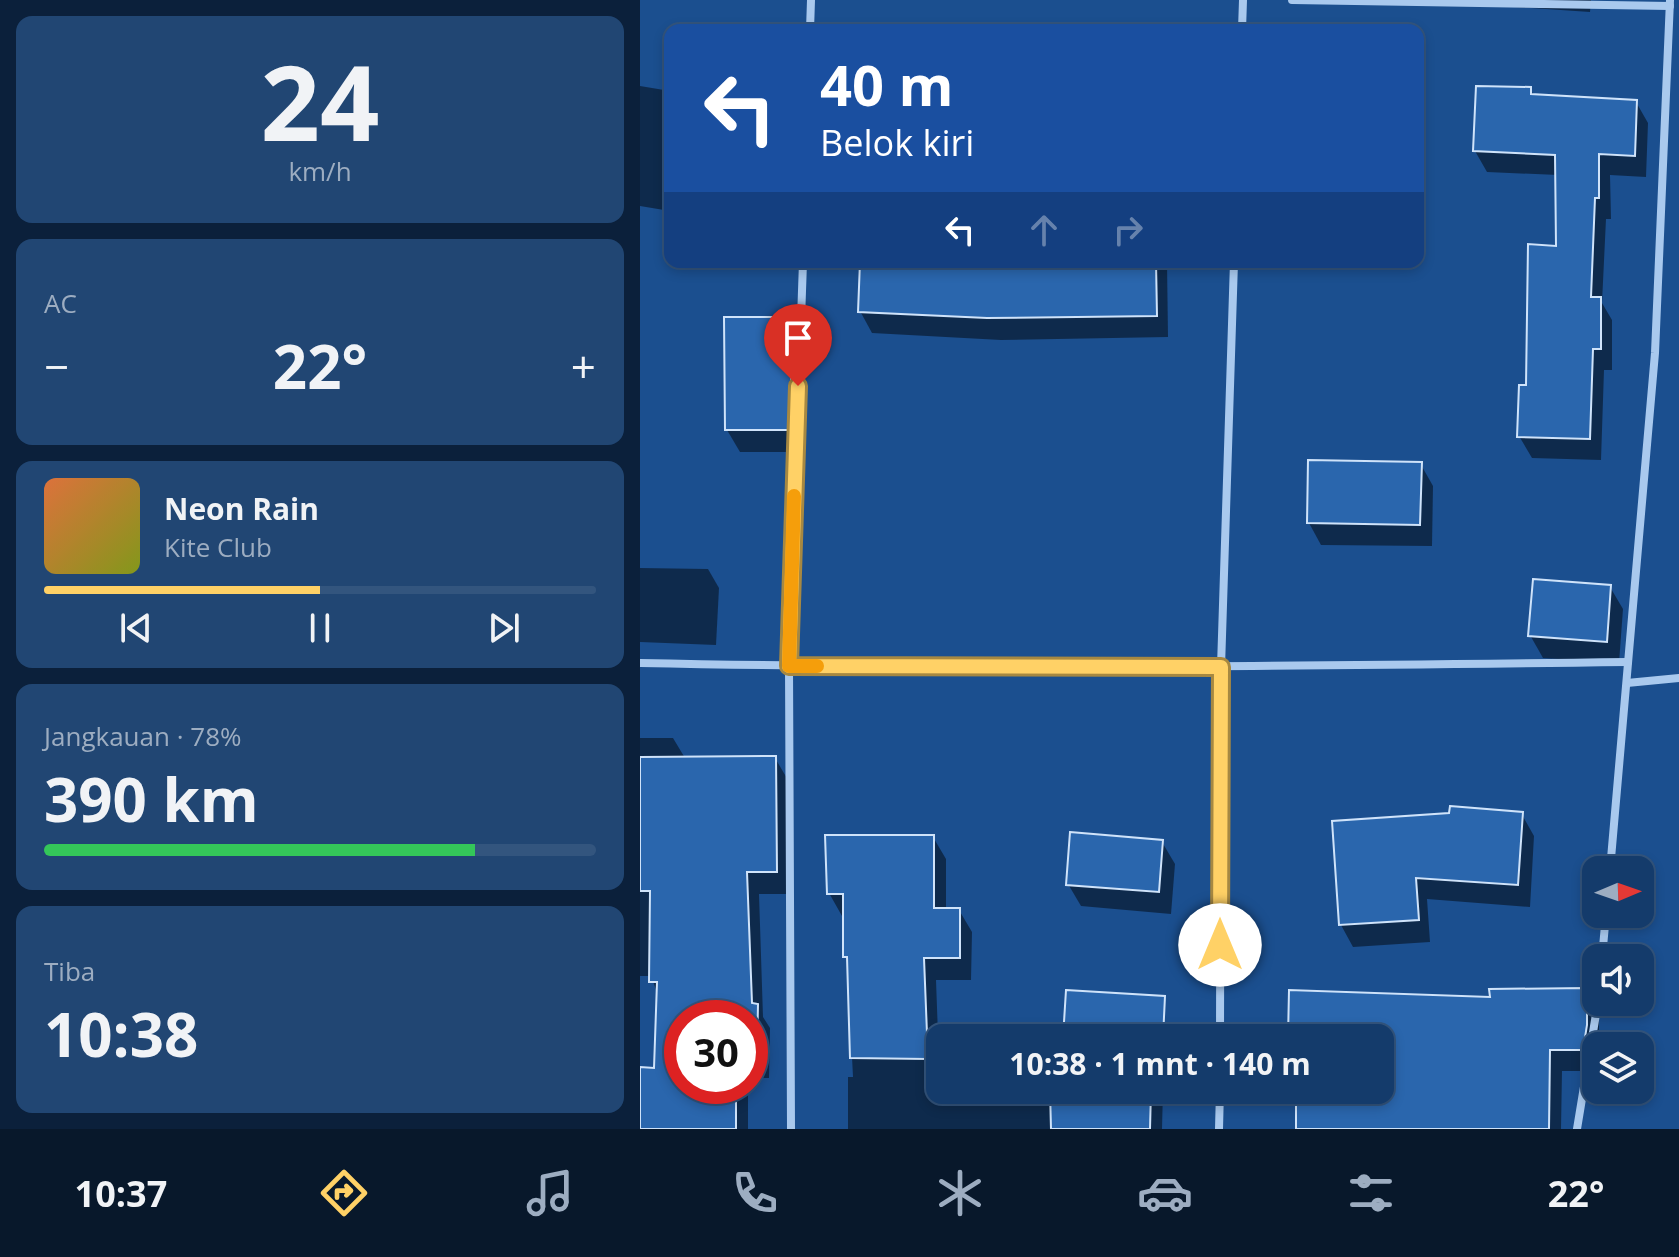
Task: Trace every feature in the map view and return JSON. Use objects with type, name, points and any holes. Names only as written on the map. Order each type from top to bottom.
[{"type":"street","points":[[810,24],[811,0]]},
{"type":"street","points":[[1242,24],[1243,0]]},
{"type":"street","points":[[1292,0],[1670,3],[1655,353],[1611,856]]},
{"type":"street","points":[[791,1129],[789,666],[803,268]]},
{"type":"street","points":[[1220,1024],[1221,667],[1234,268]]},
{"type":"street","points":[[640,663],[1221,667],[1628,662]]},
{"type":"street","points":[[1627,683],[1679,678]]},
{"type":"street","points":[[1577,1129],[1596,1016]]},
{"type":"street","points":[[1219,1129],[1220,1104]]},
{"type":"building","points":[[1476,86],[1531,87],[1531,94],[1637,100],[1635,156],[1599,154],[1599,198],[1595,198],[1591,297],[1601,297],[1601,349],[1593,349],[1590,439],[1517,437],[1519,385],[1526,385],[1528,244],[1556,246],[1555,155],[1473,151]]},
{"type":"building","points":[[860,268],[1156,268],[1157,316],[987,318],[858,312]]},
{"type":"building","points":[[724,317],[793,317],[790,430],[725,430]]},
{"type":"building","points":[[1308,460],[1422,462],[1420,525],[1307,523]]},
{"type":"building","points":[[1533,579],[1611,585],[1607,642],[1528,636]]},
{"type":"building","points":[[776,756],[777,872],[747,872],[752,1000],[664,1000],[664,1104],[736,1104],[736,1129],[640,1129],[640,1067],[654,1068],[657,982],[649,982],[650,891],[640,891],[640,757]]},
{"type":"building","points":[[1450,806],[1523,812],[1518,885],[1416,878],[1419,920],[1339,925],[1332,821],[1449,813]]},
{"type":"building","points":[[1070,832],[1163,840],[1159,892],[1066,885]]},
{"type":"building","points":[[825,835],[934,835],[934,908],[960,908],[960,958],[924,958],[926,1059],[850,1058],[847,957],[843,957],[843,894],[827,894]]},
{"type":"building","points":[[1582,988],[1582,1016],[1587,1016],[1587,1025],[1586,1032],[1582,1032],[1582,1050],[1550,1050],[1549,1129],[1296,1129],[1296,1104],[1394,1104],[1394,1024],[1288,1024],[1289,990],[1490,997],[1489,989]]},
{"type":"building","points":[[1066,990],[1165,996],[1164,1024],[1064,1024]]},
{"type":"building","points":[[1050,1104],[1151,1104],[1150,1129],[1051,1129]]},
{"type":"slow traffic","points":[[794,496],[789,666],[817,666]]},
{"type":"route","points":[[798,386],[789,666],[1221,667],[1220,945]]}]
